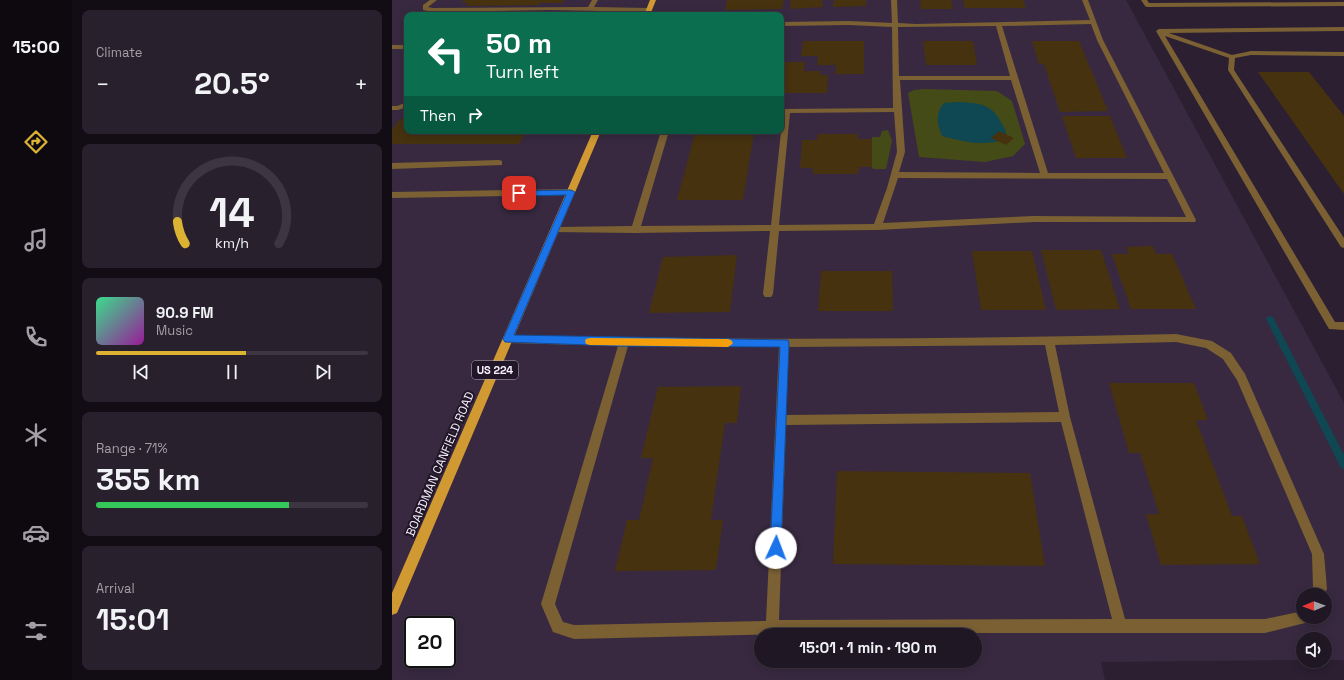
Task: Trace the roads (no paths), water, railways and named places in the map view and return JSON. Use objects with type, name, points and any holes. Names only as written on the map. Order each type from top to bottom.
[{"type":"main road","points":[[648,12],[653,0]]},
{"type":"main road","name":"BOARDMAN CANFIELD ROAD","points":[[392,608],[596,134]]},
{"type":"street","points":[[434,0],[425,6],[425,9],[590,9],[648,12]]},
{"type":"street","points":[[590,9],[594,0]]},
{"type":"street","points":[[877,227],[895,175],[901,152],[897,110],[894,0]]},
{"type":"street","points":[[555,230],[877,227],[1034,219],[1192,220],[1100,40],[1085,0]]},
{"type":"street","points":[[1144,0],[1147,4],[1344,4]]},
{"type":"street","points":[[784,24],[849,23],[894,25],[1093,22]]},
{"type":"street","points":[[998,24],[1045,175]]},
{"type":"street","points":[[1158,31],[1344,29]]},
{"type":"street","points":[[1158,31],[1232,57],[1251,53],[1344,54]]},
{"type":"street","points":[[1158,31],[1332,326],[1344,326]]},
{"type":"street","points":[[392,47],[404,47]]},
{"type":"street","points":[[1232,57],[1231,70],[1344,245]]},
{"type":"street","points":[[896,78],[1014,78]]},
{"type":"street","points":[[392,108],[398,108],[404,105]]},
{"type":"street","points":[[784,111],[897,110]]},
{"type":"street","points":[[635,230],[664,134]]},
{"type":"street","points":[[768,294],[776,228],[782,134]]},
{"type":"street","points":[[392,166],[498,163]]},
{"type":"street","points":[[895,175],[1170,176]]},
{"type":"street","points":[[392,195],[571,192]]},
{"type":"street","points":[[508,339],[624,342],[784,343],[1049,341],[1176,338],[1208,344],[1227,356],[1241,377],[1318,554],[1320,588]]},
{"type":"street","points":[[1049,341],[1065,418],[1120,626]]},
{"type":"street","points":[[624,342],[548,604],[558,627],[574,632],[772,627],[1265,626],[1296,619]]},
{"type":"street","points":[[772,627],[784,343]]},
{"type":"street","points":[[781,420],[1065,418]]},
{"type":"waterway","points":[[1270,319],[1344,465]]}]
